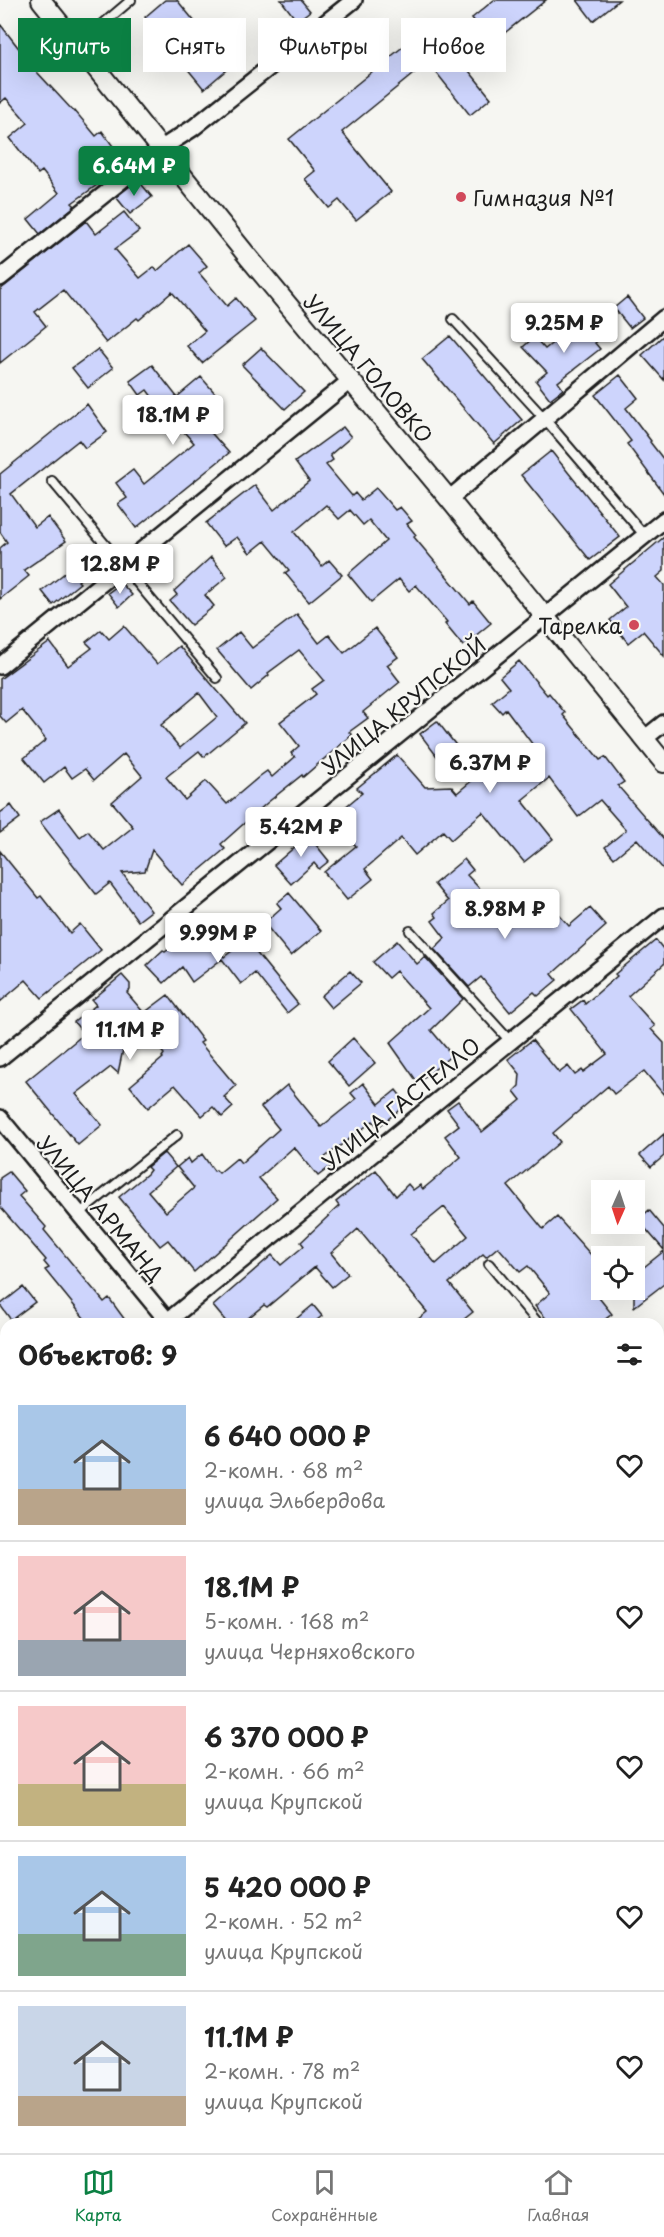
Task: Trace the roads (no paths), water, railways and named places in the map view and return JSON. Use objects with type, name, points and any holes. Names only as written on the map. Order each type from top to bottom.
[{"type":"street","name":"УЛИЦА ГОЛОВКО","points":[[41,0],[56,18]]},
{"type":"street","points":[[0,278],[162,148],[193,128],[354,0]]},
{"type":"street","name":"УЛИЦА ГОЛОВКО","points":[[100,72],[249,258],[546,616],[664,763]]},
{"type":"street","points":[[449,499],[664,318]]},
{"type":"street","points":[[0,666],[351,380]]},
{"type":"street","name":"УЛИЦА КРУПСКОЙ","points":[[0,1058],[664,520]]},
{"type":"street","points":[[644,739],[664,723]]},
{"type":"street","name":"УЛИЦА ГАСТЕЛЛО","points":[[173,1318],[664,916]]},
{"type":"street","name":"УЛИЦА АРМАНД","points":[[0,1118],[163,1318]]},
{"type":"lane","points":[[110,18],[131,0]]},
{"type":"lane","points":[[453,319],[544,418],[645,536]]},
{"type":"lane","points":[[52,481],[217,678]]},
{"type":"lane","points":[[410,931],[510,1041]]},
{"type":"lane","points":[[80,1214],[177,1136]]},
{"type":"lane","points":[[489,1264],[534,1318]]},
{"type":"place","name":"Гимназия №1","points":[[461,197]]},
{"type":"place","name":"Тарелка","points":[[634,625]]}]
